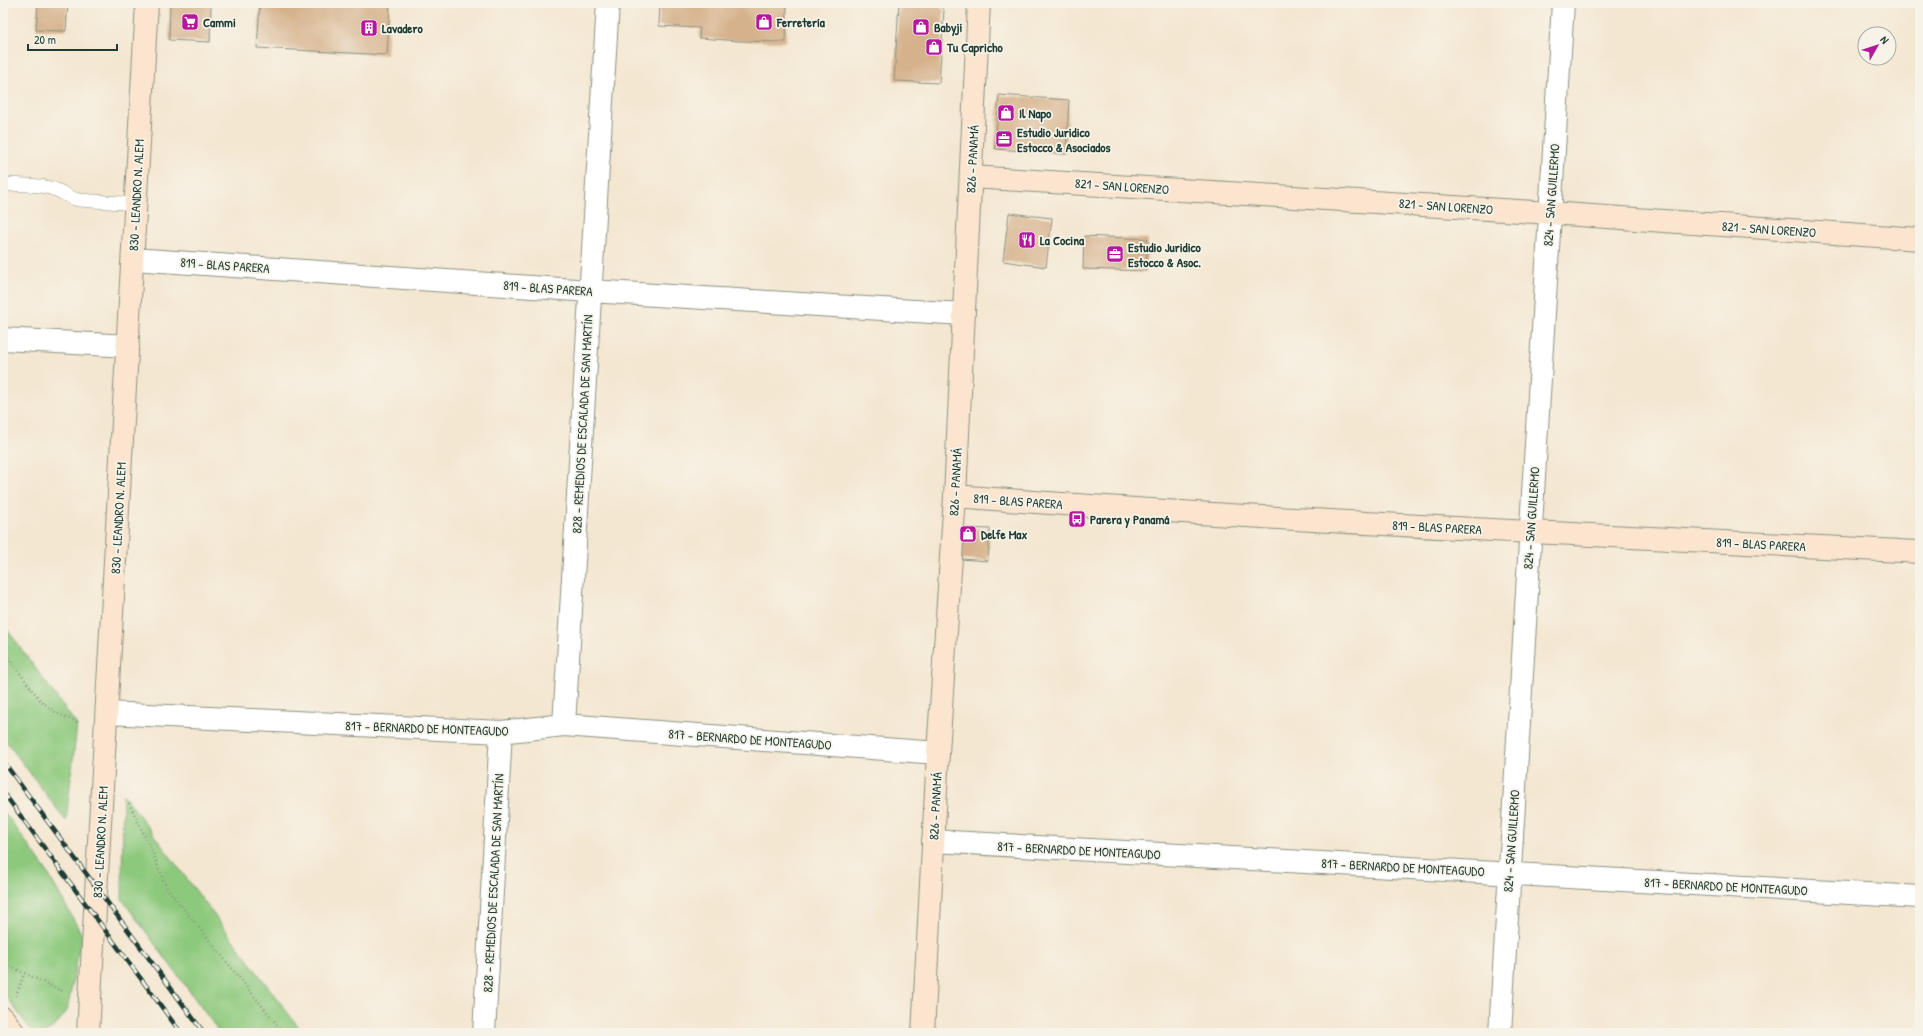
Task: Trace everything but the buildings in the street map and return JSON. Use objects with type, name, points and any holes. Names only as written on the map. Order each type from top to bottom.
[{"type":"street","name":"830 - LEANDRO N. ALEM","points":[[88,1033],[147,3]]},
{"type":"street","name":"828 - REMEDIOS DE ESCALADA DE SAN MARTÍN","points":[[564,726],[608,3]]},
{"type":"street","name":"826 - PANAMÁ","points":[[923,1033],[938,753],[955,496],[979,3]]},
{"type":"street","name":"824 - SAN GUILLERMO","points":[[1500,1033],[1563,3]]},
{"type":"street","name":"821 - SAN LORENZO","points":[[971,177],[1550,213],[1920,240]]},
{"type":"street","name":"819 - BLAS PARERA","points":[[133,259],[590,291],[963,314]]},
{"type":"street","points":[[3,339],[128,346]]},
{"type":"street","name":"819 - BLAS PARERA","points":[[955,496],[1070,505],[1530,532],[1920,552]]},
{"type":"street","name":"817 - BERNARDO DE MONTEAGUDO","points":[[106,722],[501,732],[564,726],[938,753]]},
{"type":"street","name":"828 - REMEDIOS DE ESCALADA DE SAN MARTÍN","points":[[484,1033],[501,732]]},
{"type":"street","name":"817 - BERNARDO DE MONTEAGUDO","points":[[933,842],[1920,897]]},
{"type":"street","points":[[3,1018],[14,1033]]},
{"type":"lane","points":[[3,184],[49,188],[60,191],[71,199],[136,204]]},
{"type":"path","points":[[3,651],[40,700],[56,713],[85,725],[106,722]]},
{"type":"path","points":[[126,799],[152,851],[166,887],[284,1033]]},
{"type":"path","points":[[3,963],[90,1004]]},
{"type":"green space","points":[[3,624],[77,725],[66,821],[3,737]]},
{"type":"green space","points":[[123,794],[303,1033],[220,1033],[122,899]]},
{"type":"green space","points":[[3,810],[46,870],[82,935],[67,1011],[56,1025],[45,1033],[33,1033],[3,992]]},
{"type":"railway","points":[[3,761],[204,1033]]},
{"type":"railway","points":[[3,792],[181,1033]]},
{"type":"place","name":"Cammi","points":[[190,22]]},
{"type":"place","name":"Ferretería","points":[[764,22]]},
{"type":"place","name":"Babyji","points":[[921,27]]},
{"type":"place","name":"Lavadero","points":[[369,28]]},
{"type":"place","name":"Tu Capricho","points":[[934,47]]},
{"type":"place","name":"Il Napo","points":[[1006,113]]},
{"type":"place","name":"Estudio Juridico Estocco & Asociados","points":[[1004,139]]},
{"type":"place","name":"La Cocina","points":[[1027,240]]},
{"type":"place","name":"Estudio Juridico Estocco & Asoc.","points":[[1115,254]]},
{"type":"place","name":"Parera y Panamá","points":[[1077,519]]},
{"type":"place","name":"Delfe Max","points":[[968,534]]}]
